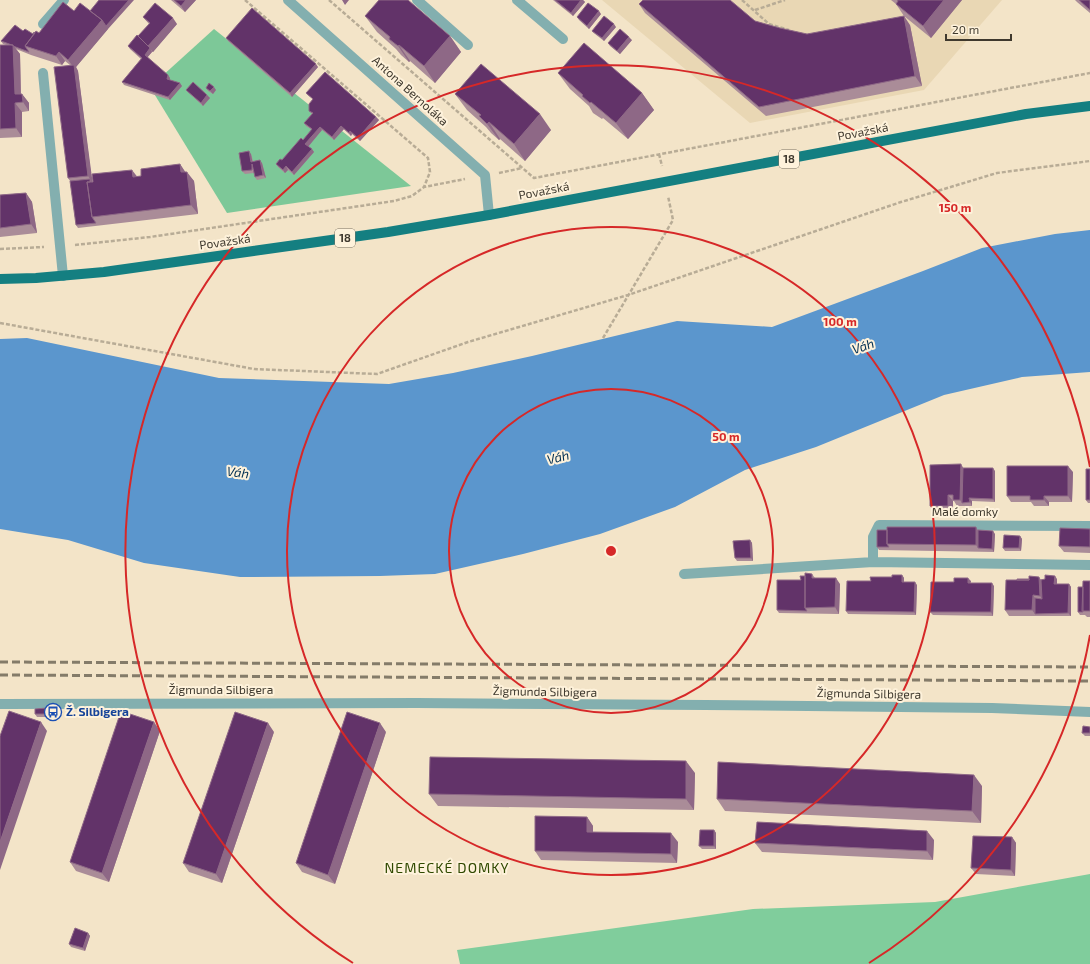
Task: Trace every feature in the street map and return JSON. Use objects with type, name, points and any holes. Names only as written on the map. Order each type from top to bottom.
[{"type":"main road","name":"Považská","points":[[0,279],[63,276],[104,272],[365,235],[490,215],[1026,114],[1090,106]]},
{"type":"street","points":[[43,24],[64,0]]},
{"type":"street","name":"Antona Bernoláka","points":[[288,0],[485,175]]},
{"type":"street","points":[[417,0],[468,45]]},
{"type":"street","points":[[517,0],[564,38]]},
{"type":"street","points":[[43,73],[63,276]]},
{"type":"street","points":[[485,175],[490,215]]},
{"type":"street","name":"Malé domky","points":[[873,562],[873,537],[879,524],[1090,526]]},
{"type":"street","points":[[684,574],[873,562],[1090,565]]},
{"type":"street","name":"Žigmunda Silbigera","points":[[0,704],[425,703],[713,705],[992,708],[1090,712]]},
{"type":"path","points":[[245,0],[428,158],[430,172],[424,187]]},
{"type":"path","points":[[329,0],[534,178],[1090,73]]},
{"type":"path","points":[[742,0],[769,24],[790,30]]},
{"type":"path","points":[[754,11],[785,0]]},
{"type":"path","points":[[603,338],[673,220],[659,154]]},
{"type":"path","points":[[0,323],[254,369],[377,374],[468,342],[628,295],[901,202],[997,173],[1090,160]]},
{"type":"path","points":[[0,249],[60,246],[150,236],[394,201],[412,196],[424,187],[522,168]]},
{"type":"shaded area","points":[[602,0],[1002,0],[924,90],[750,123]]},
{"type":"green space","points":[[214,29],[411,186],[227,213],[150,87]]},
{"type":"green space","points":[[1090,874],[1090,964],[460,964],[457,950],[753,909],[935,902]]},
{"type":"water","name":"Váh","points":[[1090,230],[1090,372],[1022,377],[944,395],[816,447],[745,470],[675,507],[600,534],[523,554],[435,574],[240,577],[144,563],[68,540],[0,529],[0,339],[27,338],[219,378],[389,384],[453,373],[532,356],[677,321],[772,327],[982,248],[1055,234]]},
{"type":"building","points":[[99,0],[129,0],[106,26],[102,20],[90,11]]},
{"type":"building","points":[[174,0],[186,0],[181,6]]},
{"type":"building","points":[[379,0],[408,0],[450,36],[424,66],[399,45],[398,46],[389,39],[390,37],[365,16]]},
{"type":"building","points":[[555,0],[581,0],[571,13]]},
{"type":"building","points":[[643,0],[730,0],[755,21],[807,34],[904,16],[915,76],[759,107],[639,4]]},
{"type":"building","points":[[897,0],[944,0],[923,26],[896,4],[898,1]]},
{"type":"building","points":[[1079,0],[1090,0],[1090,10]]},
{"type":"building","points":[[63,2],[74,11],[80,3],[102,20],[68,60],[59,52],[56,56],[25,46],[36,31],[39,33]]},
{"type":"building","points":[[155,3],[173,18],[148,46],[138,36],[150,23],[143,17]]},
{"type":"building","points":[[588,3],[599,11],[587,26],[577,17]]},
{"type":"building","points":[[252,8],[316,64],[290,93],[226,38]]},
{"type":"building","points":[[604,16],[614,24],[602,38],[592,31]]},
{"type":"building","points":[[15,25],[23,31],[25,29],[33,34],[34,32],[35,33],[25,46],[29,52],[1,41]]},
{"type":"building","points":[[620,29],[629,37],[617,51],[608,43]]},
{"type":"building","points":[[137,35],[150,48],[145,55],[168,75],[167,79],[180,83],[168,97],[122,82],[142,58],[128,46]]},
{"type":"building","points":[[584,43],[642,93],[616,123],[591,102],[590,103],[558,73]]},
{"type":"building","points":[[0,45],[13,45],[15,94],[22,94],[23,102],[15,103],[16,128],[0,129]]},
{"type":"building","points":[[481,64],[540,114],[514,144],[489,122],[487,124],[479,116],[481,115],[455,94]]},
{"type":"building","points":[[74,65],[88,176],[68,178],[54,67]]},
{"type":"building","points":[[325,72],[376,117],[358,138],[341,126],[332,137],[320,127],[305,144],[312,149],[292,172],[286,166],[283,170],[276,164],[280,159],[282,160],[301,138],[303,140],[312,129],[304,123],[313,113],[309,111],[309,104],[313,99],[306,93]]},
{"type":"building","points":[[193,82],[207,95],[201,103],[186,90]]},
{"type":"building","points":[[209,83],[214,87],[210,91],[206,88]]},
{"type":"building","points":[[249,151],[251,162],[260,160],[263,175],[255,177],[252,164],[252,170],[242,171],[239,153]]},
{"type":"building","points":[[180,164],[181,172],[187,172],[191,205],[92,217],[87,182],[93,182],[92,174],[132,170],[133,177],[141,176],[141,169]]},
{"type":"building","points":[[90,179],[90,182],[87,182],[92,217],[96,223],[76,225],[70,181]]},
{"type":"building","points":[[26,193],[31,224],[0,228],[0,195]]},
{"type":"building","points":[[961,464],[960,500],[953,500],[953,495],[948,495],[948,506],[930,506],[930,465]]},
{"type":"building","points":[[1007,466],[1068,466],[1068,496],[1044,496],[1044,500],[1030,500],[1030,496],[1007,496]]},
{"type":"building","points":[[963,468],[993,468],[993,499],[969,498],[970,502],[962,503]]},
{"type":"building","points":[[1086,469],[1090,469],[1090,500],[1086,500]]},
{"type":"building","points":[[887,527],[976,527],[976,545],[887,544]]},
{"type":"building","points":[[1060,528],[1090,529],[1090,547],[1059,546]]},
{"type":"building","points":[[877,530],[887,530],[887,544],[889,547],[877,547]]},
{"type":"building","points":[[978,530],[993,531],[992,549],[978,548]]},
{"type":"building","points":[[1004,535],[1020,536],[1019,548],[1003,548]]},
{"type":"building","points":[[750,540],[751,558],[735,558],[733,541]]},
{"type":"building","points":[[805,573],[812,574],[812,578],[836,578],[835,607],[805,608]]},
{"type":"building","points":[[892,575],[902,575],[902,582],[915,582],[914,612],[846,611],[847,581],[871,581],[870,577],[892,577]]},
{"type":"building","points":[[1045,575],[1055,576],[1054,584],[1069,584],[1068,613],[1035,614],[1035,598],[1042,599],[1041,580],[1045,579]]},
{"type":"building","points":[[800,576],[805,576],[805,608],[807,611],[777,610],[777,580],[801,580]]},
{"type":"building","points":[[1029,576],[1039,577],[1040,596],[1033,595],[1032,610],[1005,610],[1006,580],[1029,580]]},
{"type":"building","points":[[954,578],[968,578],[968,583],[992,583],[991,612],[930,612],[931,582],[954,582]]},
{"type":"building","points":[[1029,579],[1029,580],[1017,580]]},
{"type":"building","points":[[1083,581],[1090,581],[1090,611],[1082,611]]},
{"type":"building","points":[[1078,587],[1083,587],[1083,612],[1078,612]]},
{"type":"building","points":[[47,708],[47,714],[35,714],[35,709]]},
{"type":"building","points":[[9,711],[41,722],[0,842],[0,736]]},
{"type":"building","points":[[121,711],[154,722],[102,873],[70,862]]},
{"type":"building","points":[[235,712],[268,723],[216,874],[183,863]]},
{"type":"building","points":[[347,712],[380,723],[328,875],[296,863]]},
{"type":"building","points":[[1083,726],[1090,727],[1090,733],[1082,733]]},
{"type":"building","points":[[430,757],[686,761],[686,799],[429,794]]},
{"type":"building","points":[[718,762],[974,775],[972,811],[717,799]]},
{"type":"building","points":[[535,816],[587,817],[587,832],[671,833],[671,854],[535,851]]},
{"type":"building","points":[[757,822],[927,831],[927,851],[755,843]]},
{"type":"building","points":[[700,830],[714,830],[714,846],[699,846]]},
{"type":"building","points":[[973,836],[1012,837],[1011,870],[971,868]]},
{"type":"building","points":[[75,928],[88,933],[83,948],[69,944]]},
{"type":"railway","points":[[0,662],[1090,667]]},
{"type":"railway","points":[[0,675],[1090,681]]},
{"type":"place","name":"Ž. Silbigera","points":[[53,712]]},
{"type":"district","name":"NEMECKÉ DOMKY","points":[[447,868]]}]
